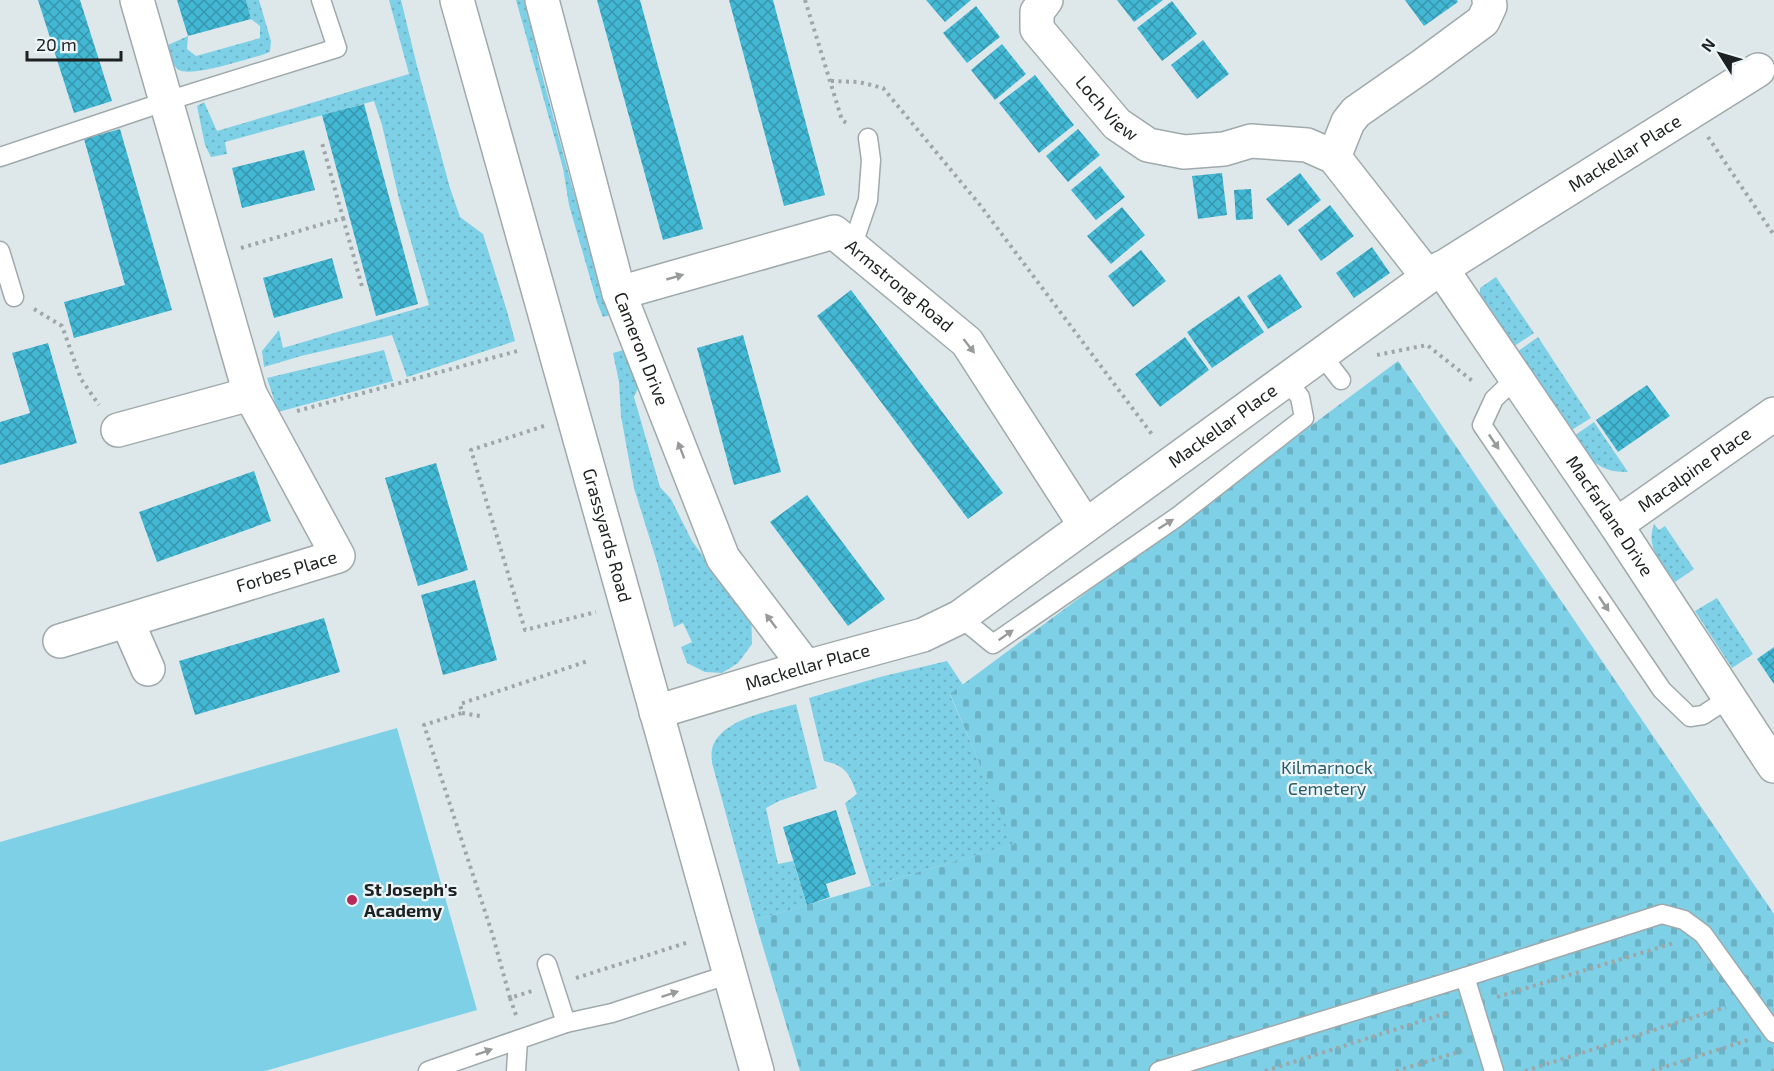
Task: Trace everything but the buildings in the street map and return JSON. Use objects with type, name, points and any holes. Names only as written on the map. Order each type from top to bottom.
[{"type":"street","name":"Forbes Place","points":[[60,641],[338,556],[257,407],[137,0]]},
{"type":"street","name":"Grassyards Road","points":[[457,0],[757,1071]]},
{"type":"street","name":"Cameron Drive","points":[[542,0],[619,293],[723,558],[806,667]]},
{"type":"street","name":"Loch View","points":[[1046,0],[1038,12],[1037,29],[1117,124],[1148,145],[1184,152],[1224,149],[1251,141],[1307,145],[1334,157],[1435,272]]},
{"type":"street","points":[[1334,157],[1348,122],[1356,112],[1483,21],[1490,6],[1489,0]]},
{"type":"street","name":"Mackellar Place","points":[[656,712],[923,635],[960,617],[1286,380],[1332,368],[1435,272],[1758,70]]},
{"type":"street","name":"Armstrong Road","points":[[619,293],[834,232],[967,342],[1085,525]]},
{"type":"street","name":"Macfarlane Drive","points":[[1435,272],[1505,388],[1616,525],[1773,763]]},
{"type":"street","points":[[118,430],[257,407]]},
{"type":"street","name":"Macalpine Place","points":[[1616,525],[1774,414]]},
{"type":"street","points":[[127,621],[148,669]]},
{"type":"lane","points":[[0,157],[167,101],[338,48],[321,0]]},
{"type":"lane","points":[[852,247],[868,200],[871,160],[868,138]]},
{"type":"lane","points":[[0,251],[14,297]]},
{"type":"lane","points":[[960,617],[993,644],[1178,517],[1304,418],[1300,397],[1286,380]]},
{"type":"lane","points":[[1505,388],[1482,425],[1662,690],[1690,717],[1703,714],[1729,698]]},
{"type":"lane","points":[[1159,1071],[1180,1068],[1662,914],[1684,920],[1702,934],[1774,1033]]},
{"type":"lane","points":[[547,964],[566,1023]]},
{"type":"lane","points":[[428,1071],[566,1023],[612,1013],[730,974]]},
{"type":"lane","points":[[1465,977],[1494,1071]]},
{"type":"lane","points":[[516,1071],[522,1039]]},
{"type":"path","points":[[805,0],[842,120],[868,138]]},
{"type":"path","points":[[831,81],[859,82],[883,88],[980,205],[1173,461]]},
{"type":"path","points":[[1690,112],[1774,235]]},
{"type":"path","points":[[322,143],[363,290]]},
{"type":"path","points":[[211,257],[343,218]]},
{"type":"path","points":[[14,297],[62,326],[81,379],[118,430]]},
{"type":"path","points":[[257,407],[552,342]]},
{"type":"path","points":[[1332,368],[1372,356],[1427,345],[1505,388]]},
{"type":"path","points":[[573,416],[471,450],[525,630],[626,605]]},
{"type":"path","points":[[462,713],[460,704],[588,661]]},
{"type":"path","points":[[480,717],[462,713],[424,725],[492,936],[522,1039]]},
{"type":"path","points":[[510,998],[718,933]]},
{"type":"path","points":[[1525,1071],[1750,1000]]},
{"type":"path","points":[[1652,1071],[1774,1033]]},
{"type":"path","points":[[1396,1071],[1485,1044]]},
{"type":"green space","points":[[246,0],[259,0],[271,41],[270,52],[206,70],[186,72],[176,68],[168,45],[188,36],[187,49],[196,56],[260,38],[260,26],[251,19]]},
{"type":"green space","points":[[389,0],[401,0],[450,188],[460,217],[483,234],[515,341],[407,377],[392,335],[264,367],[262,351],[279,330],[283,348],[429,305],[374,101],[225,142],[227,154],[211,157],[205,145],[197,106],[204,102],[217,131],[409,74]]},
{"type":"green space","points":[[516,0],[531,0],[542,41],[537,56],[573,190],[585,226],[621,313],[603,317],[597,302],[569,205],[563,168]]},
{"type":"green space","points":[[1496,277],[1534,333],[1513,347],[1480,299],[1480,288]]},
{"type":"green space","points":[[1538,337],[1591,418],[1570,431],[1517,352]]},
{"type":"green space","points":[[631,348],[639,386],[634,397],[660,487],[671,499],[692,541],[710,566],[751,609],[752,644],[738,663],[722,673],[705,672],[687,663],[681,647],[692,642],[683,623],[674,627],[634,488],[613,353]]},
{"type":"green space","points":[[384,350],[393,381],[278,412],[267,378]]},
{"type":"green space","name":"Kilmarnock Cemetery","points":[[1398,361],[1774,914],[1774,1071],[800,1071],[755,920],[1014,844],[950,694]]},
{"type":"green space","points":[[1594,422],[1628,472],[1608,470],[1595,463],[1574,436]]},
{"type":"green space","points":[[1654,524],[1659,530],[1665,526],[1694,569],[1675,582],[1653,548]]},
{"type":"green space","points":[[1717,598],[1753,654],[1732,668],[1695,611]]},
{"type":"green space","points":[[947,661],[963,685],[950,695],[1015,844],[871,886],[845,803],[857,794],[852,781],[842,768],[824,761],[809,698],[880,677]]},
{"type":"green space","points":[[796,704],[817,788],[766,808],[778,864],[793,861],[807,905],[755,920],[712,763],[712,749],[725,730],[736,723],[761,713]]},
{"type":"green space","points":[[397,728],[477,1010],[265,1071],[0,1071],[0,842]]},
{"type":"place","name":"St Joseph's Academy","points":[[352,900]]}]
